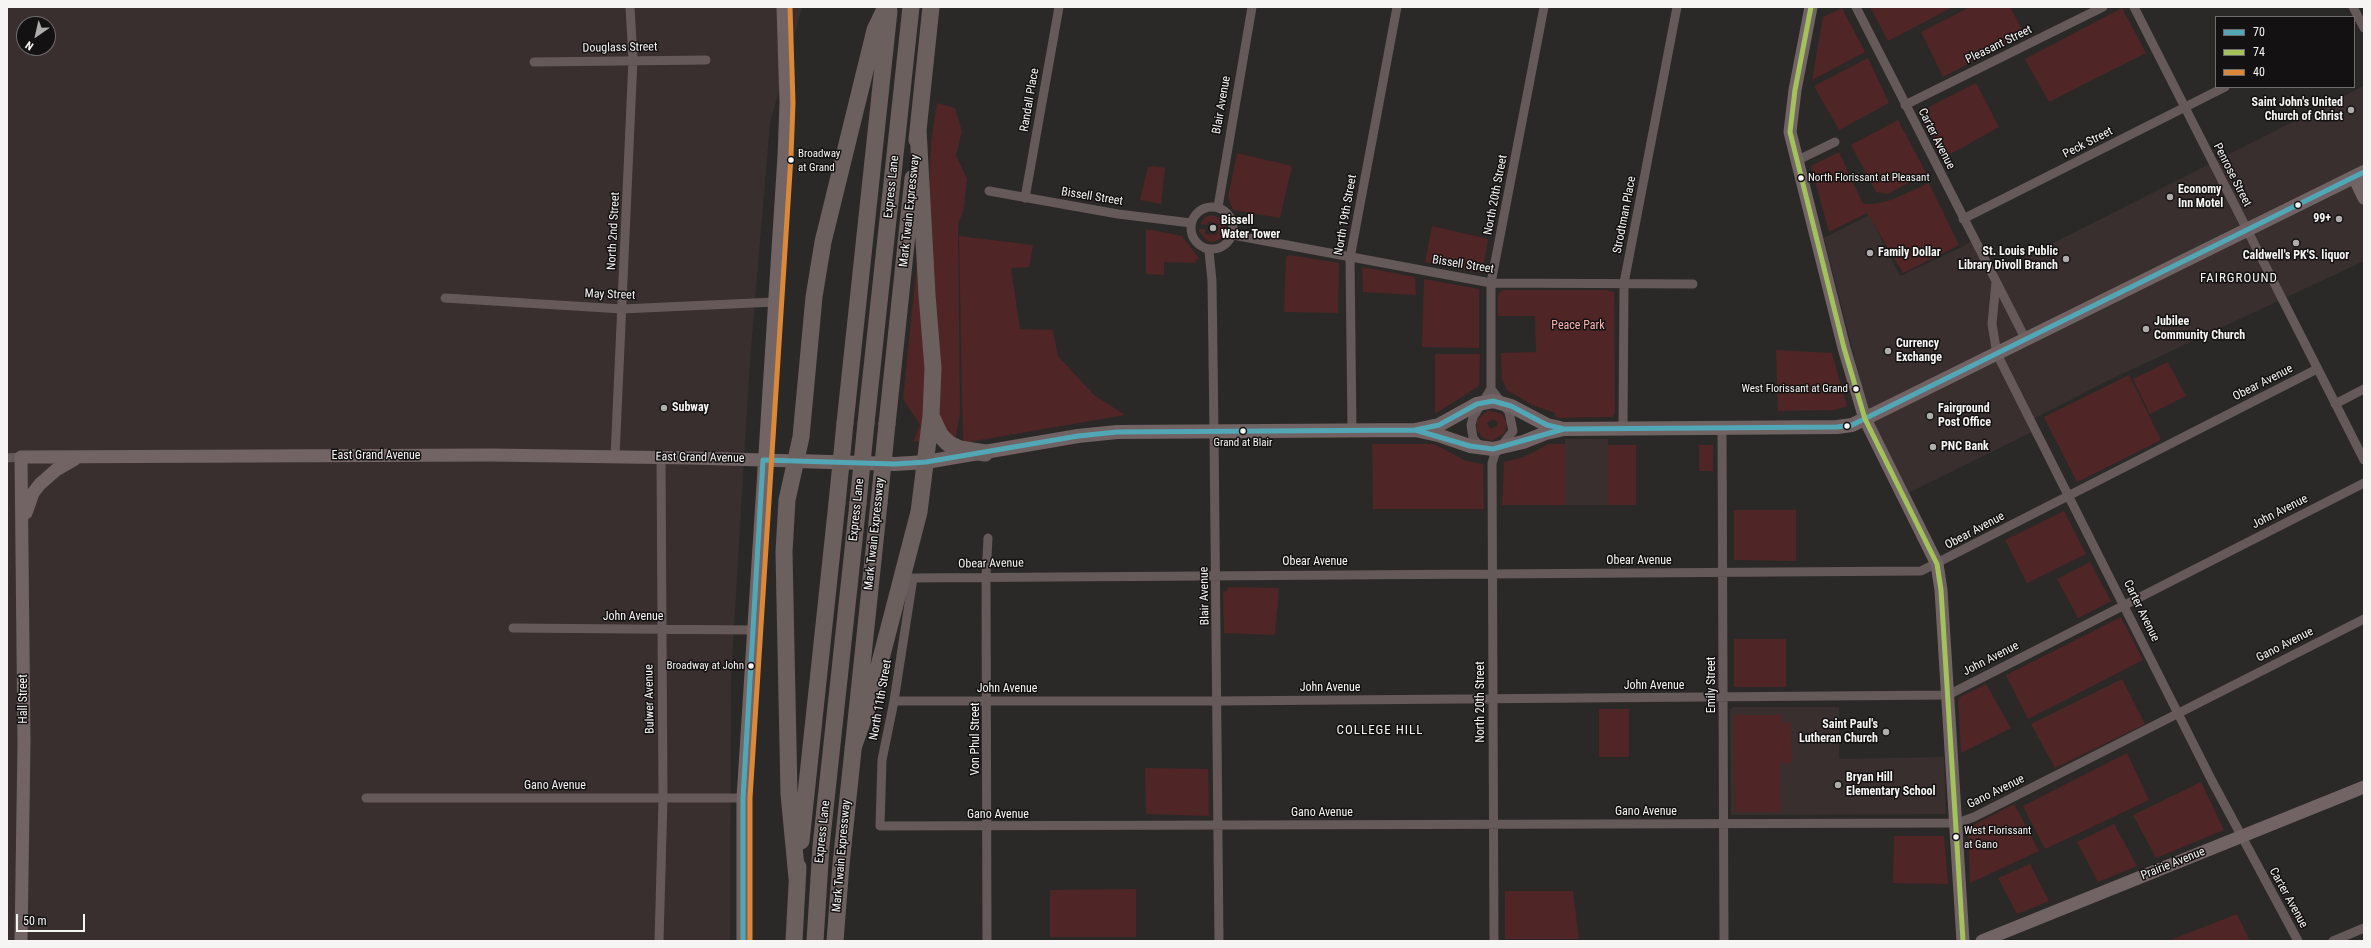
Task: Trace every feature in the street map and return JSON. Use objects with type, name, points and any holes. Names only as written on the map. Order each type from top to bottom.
[{"type":"highway","points":[[797,878],[789,794],[784,558],[788,500],[802,437],[814,297],[823,242],[875,30],[886,7]]},
{"type":"highway","points":[[794,941],[797,878],[889,7]]},
{"type":"highway","name":"Express Lane","points":[[815,941],[821,846],[911,7]]},
{"type":"highway","name":"Mark Twain Expressway","points":[[835,941],[853,748],[931,7]]},
{"type":"highway","points":[[853,748],[871,697],[914,534],[926,462],[931,416],[933,368],[927,295],[918,129]]},
{"type":"highway","points":[[931,416],[940,435],[949,444],[960,449],[985,453]]},
{"type":"main road","points":[[743,941],[743,798],[763,460],[775,302],[786,103],[783,7]]},
{"type":"main road","points":[[1812,8],[1790,117],[1790,132],[1796,161],[1844,348],[1865,419],[1936,564],[1941,590],[1957,823],[1963,941]]},
{"type":"main road","points":[[2359,175],[2364,198]]},
{"type":"main road","name":"East Grand Avenue","points":[[1415,430],[1481,448],[1500,448],[1523,442],[1546,432],[1564,429],[1837,427],[1852,425],[2359,175]]},
{"type":"main road","name":"East Grand Avenue","points":[[21,457],[78,458],[492,455],[895,464],[926,462],[985,453],[1098,433],[1415,430],[1439,425],[1488,395],[1547,425],[1564,429]]},
{"type":"main road","name":"Hall Street","points":[[21,457],[23,520],[21,941]]},
{"type":"main road","points":[[23,520],[33,494],[40,484],[56,470],[78,458]]},
{"type":"main road","name":"Prairie Avenue","points":[[1982,941],[2364,787]]},
{"type":"street","name":"North 2nd Street","points":[[615,457],[633,59],[630,7]]},
{"type":"street","name":"Randall Place","points":[[1025,198],[1059,7]]},
{"type":"street","name":"Blair Avenue","points":[[1218,207],[1252,7]]},
{"type":"street","name":"North 19th Street","points":[[1352,431],[1350,258],[1397,7]]},
{"type":"street","name":"North 20th Street","points":[[1488,395],[1491,283],[1544,7]]},
{"type":"street","name":"Strodtman Place","points":[[1623,429],[1624,283],[1677,7]]},
{"type":"street","name":"Carter Avenue","points":[[1856,7],[2026,340]]},
{"type":"street","name":"Pleasant Street","points":[[1905,105],[2103,7]]},
{"type":"street","name":"Penrose Street","points":[[2134,7],[2246,231],[2364,460]]},
{"type":"street","points":[[2354,7],[2364,28]]},
{"type":"street","name":"Douglass Street","points":[[534,62],[633,59],[706,60]]},
{"type":"street","name":"Peck Street","points":[[1963,219],[2223,88]]},
{"type":"street","points":[[1796,161],[1835,142]]},
{"type":"street","name":"Bissell Street","points":[[989,191],[1025,198],[1191,223]]},
{"type":"street","points":[[1206,207],[1218,207],[1223,209],[1231,218],[1233,223],[1232,235],[1224,246],[1208,251],[1193,238],[1191,223],[1200,210],[1206,207]]},
{"type":"street","name":"Bissell Street","points":[[1232,235],[1491,283],[1693,284]]},
{"type":"street","name":"Blair Avenue","points":[[1208,251],[1212,281],[1218,701],[1219,941]]},
{"type":"street","name":"Carter Avenue","points":[[1996,282],[1992,324],[1997,354],[2241,836],[2298,941]]},
{"type":"street","name":"May Street","points":[[445,298],[622,309],[775,302]]},
{"type":"street","name":"Obear Avenue","points":[[913,578],[1216,574],[1921,571],[2317,369]]},
{"type":"street","points":[[2335,404],[2364,389]]},
{"type":"street","points":[[1488,395],[1473,418],[1471,425],[1473,438],[1492,463]]},
{"type":"street","name":"North 20th Street","points":[[1494,941],[1492,463],[1500,448],[1513,431],[1512,418],[1501,402]]},
{"type":"street","name":"Emily Street","points":[[1722,428],[1724,941]]},
{"type":"street","name":"East Grand Avenue","points":[[7,458],[21,457]]},
{"type":"street","name":"Bulwer Avenue","points":[[659,941],[663,799],[660,458]]},
{"type":"street","name":"John Avenue","points":[[894,701],[1218,701],[1948,695],[2364,483]]},
{"type":"street","name":"Von Phul Street","points":[[987,941],[988,701],[986,576],[988,538]]},
{"type":"street","name":"North 11th Street","points":[[880,826],[882,760],[894,701],[913,578]]},
{"type":"street","name":"Gano Avenue","points":[[880,826],[987,827],[1957,823],[1980,814],[2364,619]]},
{"type":"street","name":"John Avenue","points":[[513,628],[754,630]]},
{"type":"street","name":"Gano Avenue","points":[[366,798],[743,798]]},
{"type":"street","points":[[2333,941],[2364,928]]},
{"type":"shaded area","points":[[7,7],[802,7],[770,123],[750,360],[731,677],[730,941],[7,941]]},
{"type":"shaded area","points":[[2364,86],[2364,261],[2109,380],[2031,420],[2036,430],[1902,496],[1864,395],[1824,238],[1869,215],[1900,276],[1964,246],[1974,239],[1992,274]]},
{"type":"shaded area","points":[[1565,439],[1608,439],[1608,505],[1565,505]]},
{"type":"shaded area","name":"Bryan Hill Elementary School","points":[[1733,707],[1839,707],[1839,759],[1944,757],[1946,814],[1731,815],[1730,710]]},
{"type":"green space","points":[[1870,7],[1953,7],[1888,41]]},
{"type":"green space","points":[[1970,7],[2010,7],[2025,35],[1943,77],[1921,32]]},
{"type":"green space","points":[[1842,8],[1865,52],[1812,80],[1823,17]]},
{"type":"green space","points":[[2122,8],[2146,53],[2049,102],[2025,59]]},
{"type":"green space","points":[[1868,58],[1889,103],[1839,130],[1814,86]]},
{"type":"green space","points":[[1976,83],[1999,127],[1945,157],[1921,111]]},
{"type":"green space","points":[[937,103],[955,108],[962,131],[956,155],[967,179],[964,208],[958,225],[960,413],[955,442],[944,433],[937,414],[929,193],[931,142]]},
{"type":"green space","points":[[1898,120],[1926,173],[1888,194],[1876,192],[1851,145]]},
{"type":"green space","points":[[1839,152],[1863,204],[1874,204],[1891,200],[1929,183],[1959,245],[1903,273],[1867,213],[1829,232],[1811,166]]},
{"type":"green space","points":[[1237,153],[1292,166],[1280,218],[1233,210],[1228,197]]},
{"type":"green space","points":[[1154,166],[1165,168],[1161,204],[1140,200],[1148,167]]},
{"type":"green space","points":[[1211,215],[1220,218],[1226,228],[1222,238],[1214,242],[1207,241],[1199,231],[1199,229],[1205,229],[1205,234],[1217,235],[1219,224],[1208,222],[1207,225],[1200,224],[1205,217]]},
{"type":"green space","points":[[1432,226],[1488,239],[1482,273],[1425,262]]},
{"type":"green space","points":[[1146,229],[1182,236],[1200,260],[1195,259],[1196,263],[1164,262],[1164,275],[1146,274]]},
{"type":"green space","points":[[920,234],[928,371],[920,441],[913,442],[920,425],[903,399]]},
{"type":"green space","points":[[959,236],[1033,245],[1029,267],[1011,268],[1020,329],[1053,330],[1058,356],[1094,395],[1125,415],[963,443]]},
{"type":"green space","points":[[1289,255],[1339,263],[1338,313],[1284,312],[1286,257]]},
{"type":"green space","points":[[1362,267],[1415,277],[1416,295],[1363,292]]},
{"type":"green space","points":[[1424,279],[1479,289],[1479,348],[1422,347]]},
{"type":"green space","name":"Peace Park","points":[[1503,290],[1606,290],[1614,292],[1615,412],[1613,417],[1556,418],[1555,413],[1532,405],[1507,390],[1502,379],[1501,353],[1536,352],[1535,316],[1498,316],[1498,294]]},
{"type":"green space","points":[[1776,350],[1832,353],[1847,406],[1835,410],[1778,411]]},
{"type":"green space","points":[[1435,354],[1480,354],[1479,386],[1435,414]]},
{"type":"green space","points":[[2168,362],[2186,396],[2150,414],[2133,379]]},
{"type":"green space","points":[[2129,375],[2161,440],[2077,482],[2044,417]]},
{"type":"green space","points":[[1488,410],[1502,414],[1507,423],[1505,433],[1492,441],[1483,438],[1477,430],[1477,420]],"holes":[[[1493,419],[1497,422],[1497,426],[1490,429],[1487,423]]]},
{"type":"green space","points":[[1372,444],[1434,444],[1466,461],[1483,464],[1484,509],[1373,509]]},
{"type":"green space","points":[[1548,444],[1565,444],[1565,505],[1502,505],[1504,462],[1524,457]]},
{"type":"green space","points":[[1608,445],[1636,445],[1636,505],[1608,505]]},
{"type":"green space","points":[[1699,445],[1713,445],[1713,471],[1699,471]]},
{"type":"green space","points":[[1734,510],[1796,510],[1796,561],[1734,560]]},
{"type":"green space","points":[[2064,511],[2086,554],[2027,583],[2005,540]]},
{"type":"green space","points":[[2090,562],[2111,601],[2078,618],[2057,579]]},
{"type":"green space","points":[[1228,587],[1279,588],[1275,635],[1224,633],[1223,591],[1227,591]]},
{"type":"green space","points":[[2121,617],[2143,660],[2028,719],[2006,675]]},
{"type":"green space","points":[[1734,639],[1786,639],[1786,687],[1734,687]]},
{"type":"green space","points":[[2122,679],[2145,724],[2055,768],[2031,724]]},
{"type":"green space","points":[[1986,684],[2011,728],[1961,753],[1958,698]]},
{"type":"green space","points":[[1599,709],[1629,709],[1629,757],[1599,757]]},
{"type":"green space","points":[[1734,715],[1782,715],[1782,723],[1791,722],[1792,763],[1780,763],[1781,812],[1735,812]]},
{"type":"green space","points":[[2127,753],[2149,800],[2045,849],[2023,806]]},
{"type":"green space","points":[[1145,768],[1208,769],[1209,816],[1146,814]]},
{"type":"green space","points":[[2201,782],[2224,830],[2156,858],[2133,815]]},
{"type":"green space","points":[[2014,804],[2039,851],[1970,883],[1968,828]]},
{"type":"green space","points":[[2114,824],[2137,866],[2098,882],[2077,842]]},
{"type":"green space","points":[[1894,836],[1944,836],[1948,884],[1893,883]]},
{"type":"green space","points":[[2030,864],[2049,901],[2017,914],[1998,878]]},
{"type":"green space","points":[[1136,889],[1136,937],[1050,937],[1050,890]]},
{"type":"green space","points":[[1505,891],[1573,891],[1579,939],[1505,939]]},
{"type":"green space","points":[[2237,914],[2250,941],[2168,941]]},
{"type":"transit line","name":"40","points":[[750,941],[750,798],[791,156],[793,103],[790,7]]},
{"type":"transit line","name":"74","points":[[1811,7],[1795,90],[1790,132],[1844,348],[1865,419],[1937,564],[1941,590],[1963,941]]},
{"type":"transit line","name":"70","points":[[1415,430],[1470,446],[1493,449],[1564,429],[1837,427],[1852,425],[2364,172]]},
{"type":"transit line","name":"70","points":[[743,941],[743,798],[763,460],[895,464],[926,462],[1078,436],[1117,432],[1415,430],[1439,425],[1477,404],[1493,401],[1511,406],[1547,425],[1564,429]]},
{"type":"place","name":"Saint John's United Church of Christ","points":[[2351,110]]},
{"type":"place","name":"Broadway at Grand","points":[[791,160]]},
{"type":"place","name":"North Florissant at Pleasant","points":[[1801,178]]},
{"type":"place","name":"Economy Inn Motel","points":[[2170,197]]},
{"type":"place","name":"99+","points":[[2339,219]]},
{"type":"place","name":"Bissell Water Tower","points":[[1213,228]]},
{"type":"place","name":"Caldwell's PK'S. liquor","points":[[2296,243]]},
{"type":"place","name":"Family Dollar","points":[[1870,253]]},
{"type":"place","name":"St. Louis Public Library Divoll Branch","points":[[2066,259]]},
{"type":"place","name":"Jubilee Community Church","points":[[2146,329]]},
{"type":"place","name":"Currency Exchange","points":[[1888,351]]},
{"type":"place","name":"West Florissant at Grand","points":[[1856,389]]},
{"type":"place","name":"Subway","points":[[664,408]]},
{"type":"place","name":"Fairground Post Office","points":[[1930,416]]},
{"type":"place","name":"Grand at Blair","points":[[1243,431]]},
{"type":"place","name":"PNC Bank","points":[[1933,447]]},
{"type":"place","name":"Broadway at John","points":[[751,666]]},
{"type":"place","name":"Saint Paul's Lutheran Church","points":[[1886,732]]},
{"type":"place","name":"Bryan Hill Elementary School","points":[[1838,785]]},
{"type":"place","name":"West Florissant at Gano","points":[[1956,837]]},
{"type":"district","name":"FAIRGROUND","points":[[2239,279]]},
{"type":"district","name":"COLLEGE HILL","points":[[1380,731]]}]
